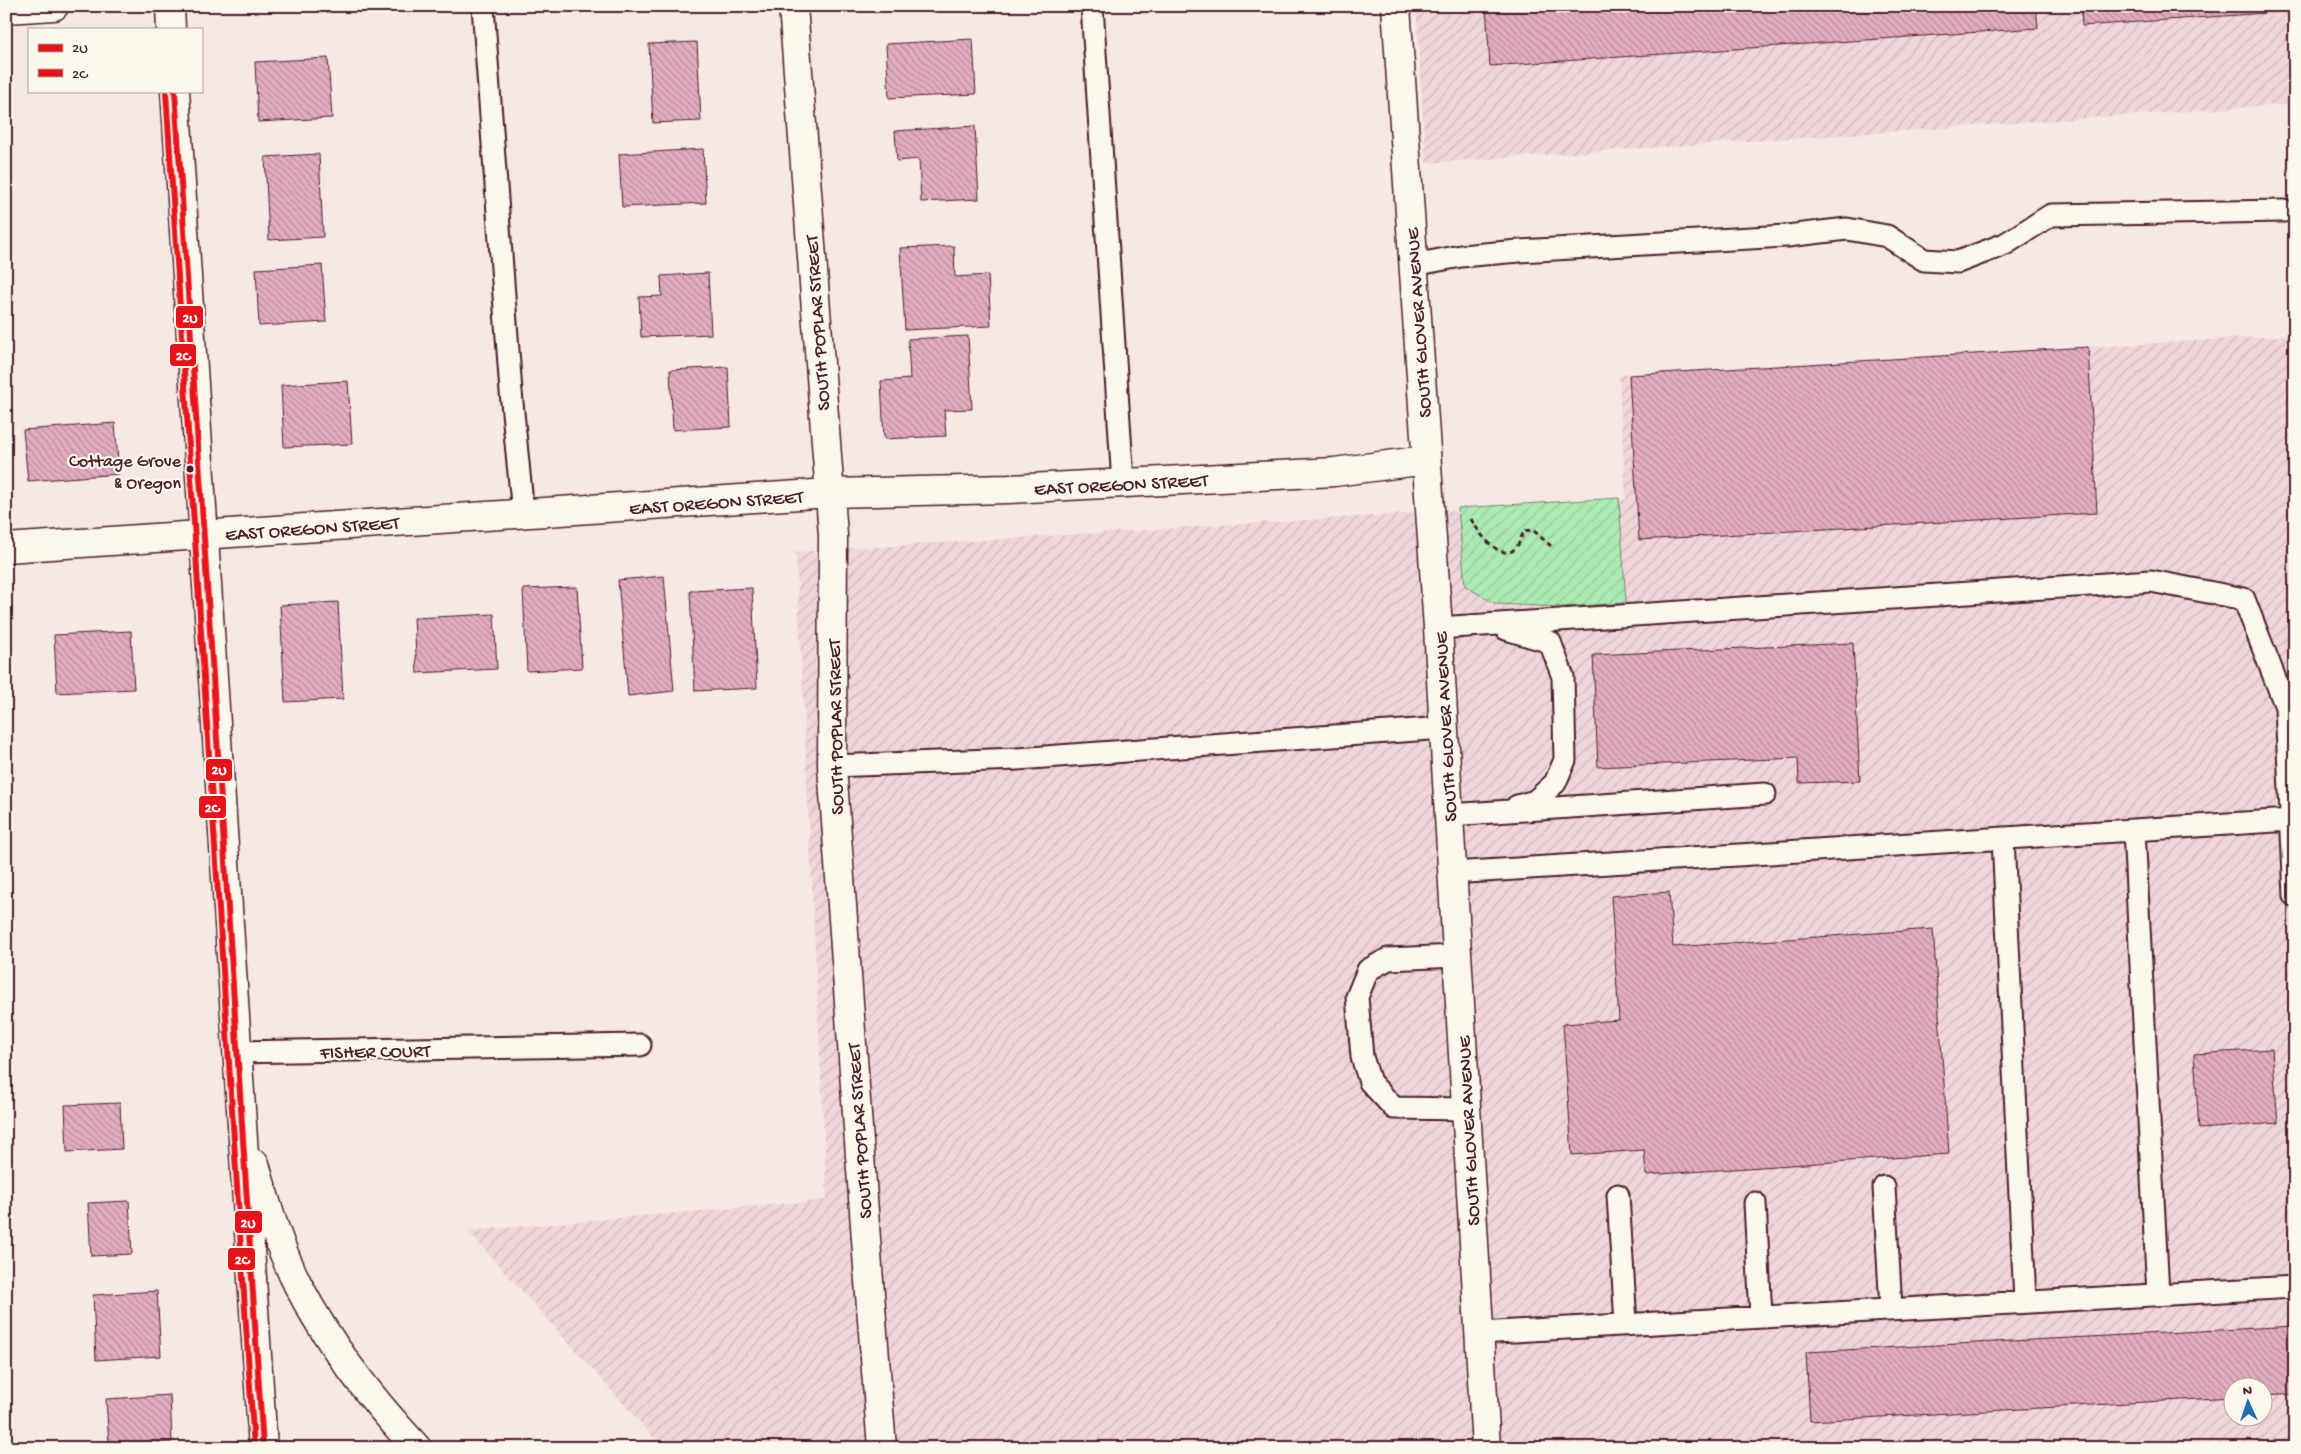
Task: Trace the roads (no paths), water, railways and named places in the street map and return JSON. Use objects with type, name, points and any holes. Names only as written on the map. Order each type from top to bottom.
[{"type":"street","points":[[6,9],[54,6]]},
{"type":"street","points":[[170,6],[171,28]]},
{"type":"street","name":"SOUTH POPLAR STREET","points":[[793,6],[832,535],[832,766],[868,1281],[882,1448]]},
{"type":"street","name":"SOUTH GLOVER AVENUE","points":[[1396,6],[1438,628],[1486,1448]]},
{"type":"street","points":[[175,92],[263,1448]]},
{"type":"street","name":"EAST OREGON STREET","points":[[6,548],[829,493],[1009,489],[1334,472],[1426,460]]},
{"type":"street","points":[[240,1086],[252,1153],[261,1186],[277,1236],[299,1286],[342,1356],[417,1448]]},
{"type":"lane","points":[[483,6],[511,392],[523,514]]},
{"type":"lane","points":[[1092,6],[1123,483]]},
{"type":"lane","points":[[1413,266],[1461,256],[1519,250],[1787,236],[1847,229],[1887,236],[1924,260],[1958,262],[2005,244],[2051,215],[2284,211]]},
{"type":"lane","points":[[1438,628],[2151,581],[2244,599],[2286,707],[2295,896]]},
{"type":"lane","points":[[1478,625],[1512,630],[1550,642],[1563,677],[1564,760],[1556,783],[1535,801],[1490,813]]},
{"type":"lane","points":[[832,766],[1017,759],[1444,728]]},
{"type":"lane","points":[[1449,815],[1765,794]]},
{"type":"lane","points":[[1452,873],[2291,820]]},
{"type":"lane","points":[[2134,830],[2158,1294]]},
{"type":"lane","points":[[2003,838],[2025,1301]]},
{"type":"lane","points":[[1457,956],[1388,959],[1368,970],[1357,997],[1362,1057],[1370,1082],[1394,1108],[1466,1109]]},
{"type":"lane","name":"FISHER COURT","points":[[238,1052],[640,1045]]},
{"type":"lane","points":[[1884,1187],[1891,1309]]},
{"type":"lane","points":[[1618,1195],[1626,1324]]},
{"type":"lane","points":[[1755,1204],[1761,1316]]},
{"type":"lane","points":[[1479,1333],[2295,1287]]},
{"type":"place","name":"Cottage Grove & Oregon","points":[[190,469]]}]
